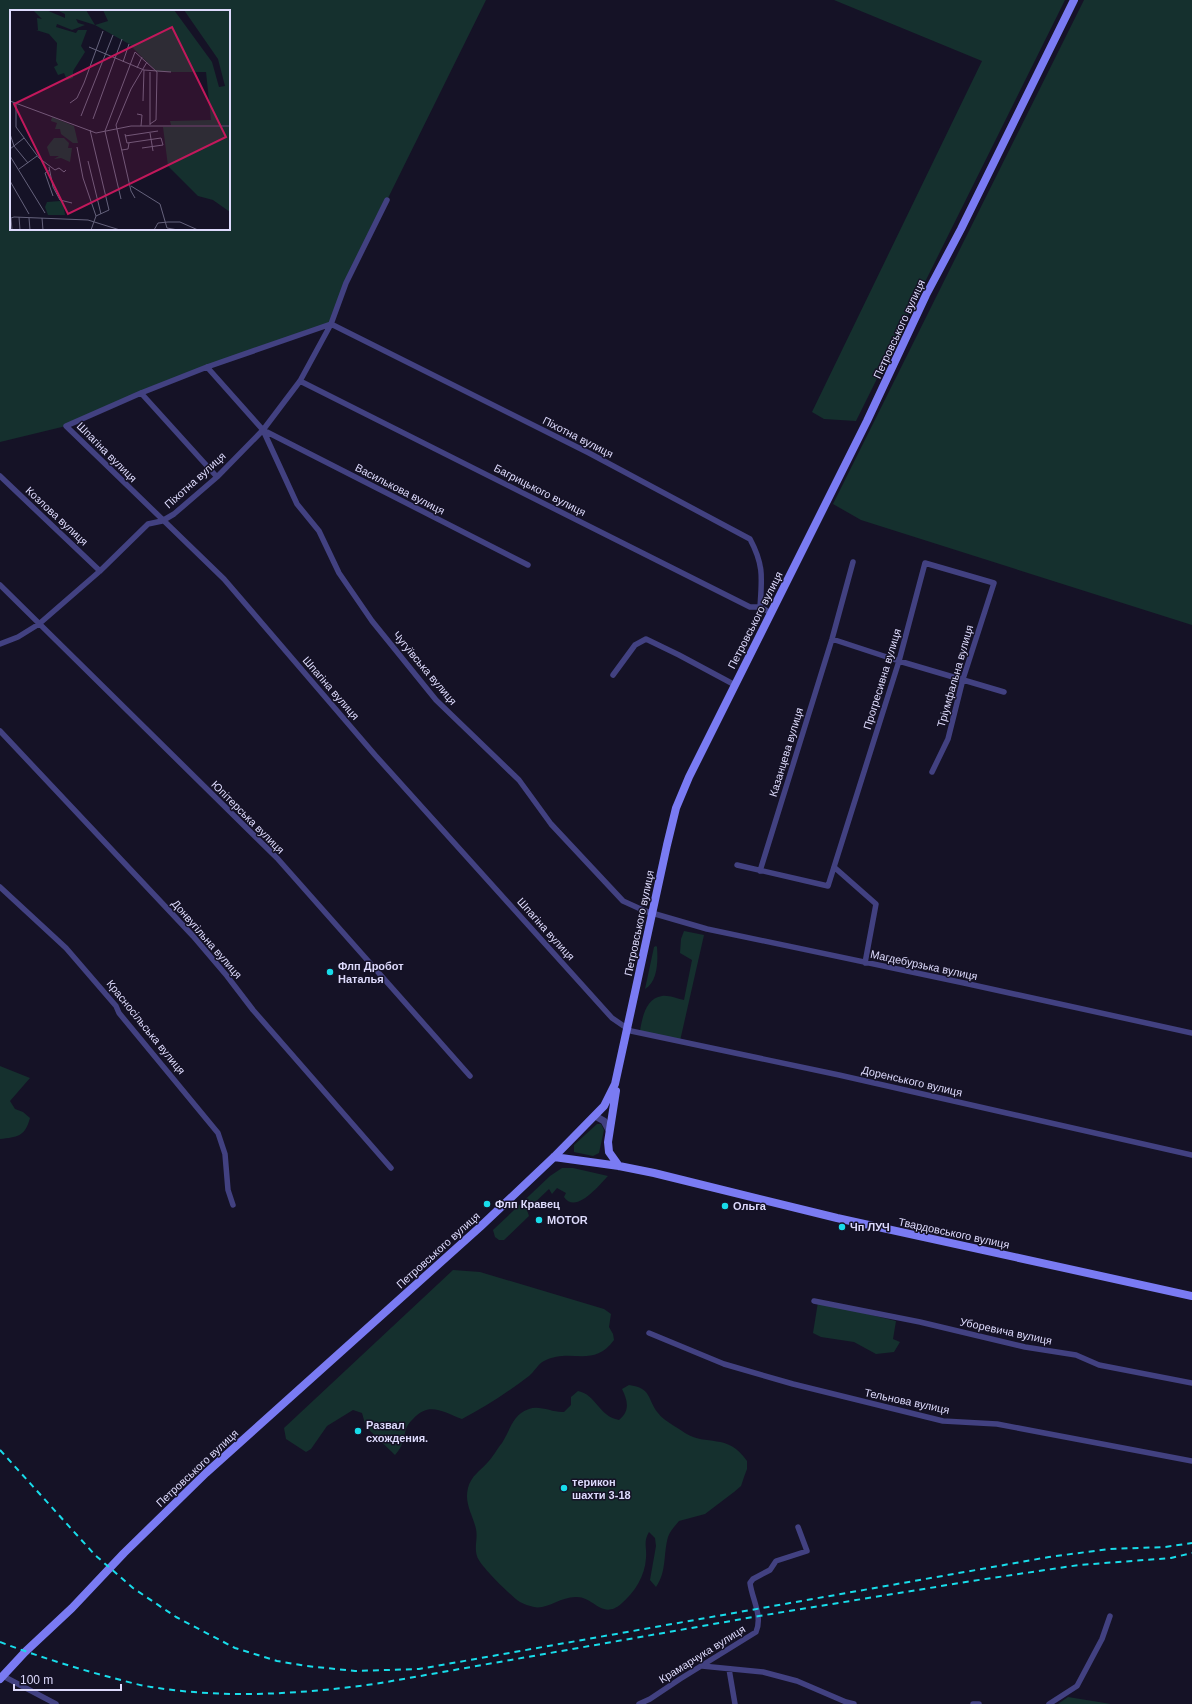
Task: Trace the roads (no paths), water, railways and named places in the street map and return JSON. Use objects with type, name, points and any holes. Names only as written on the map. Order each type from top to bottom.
[{"type":"main road","name":"Петровського вулиця","points":[[1,1678],[25,1652],[72,1608],[124,1553],[206,1473],[480,1227],[595,1116],[611,1096],[622,1057],[652,913],[676,808],[692,770],[867,421],[926,295],[961,229],[1074,0]]},
{"type":"main road","points":[[619,1166],[609,1152],[609,1130],[622,1057]]},
{"type":"main road","name":"Твардовського вулиця","points":[[554,1157],[619,1166],[654,1173],[837,1218],[1192,1296]]},
{"type":"street","name":"Піхотна вулиця","points":[[0,644],[18,637],[39,624],[100,570],[148,524],[162,521],[174,514],[263,430],[300,381],[331,324],[346,283],[387,200]]},
{"type":"street","name":"Піхотна вулиця","points":[[331,324],[589,453],[750,538],[759,555],[762,578],[760,608]]},
{"type":"street","name":"Шпагіна вулиця","points":[[331,324],[206,367],[141,393],[66,426],[162,521],[224,579],[375,755],[612,1018],[628,1030]]},
{"type":"street","points":[[206,367],[263,430]]},
{"type":"street","name":"Багрицького вулиця","points":[[300,381],[750,607],[760,608],[771,613]]},
{"type":"street","points":[[141,393],[216,476]]},
{"type":"street","name":"Василькова вулиця","points":[[263,430],[528,565]]},
{"type":"street","name":"Чугуївська вулиця","points":[[263,430],[297,504],[319,531],[339,573],[372,621],[436,700],[519,780],[551,824],[623,901],[652,913]]},
{"type":"street","name":"Козлова вулиця","points":[[0,476],[100,570]]},
{"type":"street","name":"Казанцева вулиця","points":[[760,871],[832,639],[853,562]]},
{"type":"street","name":"Прогресивна вулиця","points":[[737,865],[828,886],[898,661],[925,563],[994,583]]},
{"type":"street","name":"Тріумфальна вулиця","points":[[932,772],[948,739],[963,679],[994,583]]},
{"type":"street","name":"Юпітерська вулиця","points":[[0,585],[277,858],[470,1076]]},
{"type":"street","points":[[832,639],[898,661],[1004,692]]},
{"type":"street","points":[[613,675],[635,645],[646,640],[679,655],[735,685]]},
{"type":"street","name":"Донвугільна вулиця","points":[[0,731],[193,936],[227,976],[253,1010],[391,1168]]},
{"type":"street","points":[[834,867],[876,904],[865,963]]},
{"type":"street","name":"Красносільська вулиця","points":[[0,887],[66,948],[116,1006],[120,1013],[218,1134],[225,1154],[228,1190],[233,1205]]},
{"type":"street","name":"Магдебурзька вулиця","points":[[652,913],[707,930],[1192,1033]]},
{"type":"street","name":"Доренського вулиця","points":[[628,1030],[681,1043],[840,1075],[1192,1155]]},
{"type":"street","points":[[595,1116],[604,1121],[609,1130]]},
{"type":"street","name":"Уборевича вулиця","points":[[814,1301],[920,1322],[1025,1347],[1076,1355],[1099,1365],[1192,1383]]},
{"type":"street","name":"Тельнова вулиця","points":[[649,1333],[724,1364],[832,1395],[943,1421],[997,1424],[1192,1461]]},
{"type":"street","name":"Крамарчука вулиця","points":[[639,1704],[756,1632],[759,1626],[758,1616],[750,1583],[753,1579],[770,1570],[776,1561],[807,1551],[798,1527]]},
{"type":"street","points":[[1048,1704],[1077,1686],[1102,1639],[1110,1616]]},
{"type":"street","points":[[702,1666],[763,1672],[797,1681],[854,1704]]},
{"type":"street","points":[[729,1669],[735,1704]]},
{"type":"street","points":[[1,1678],[56,1704]]},
{"type":"street","points":[[973,1704],[979,1704]]},
{"type":"railway","points":[[0,1450],[95,1555],[133,1588],[176,1617],[235,1648],[277,1661],[355,1671],[419,1669],[1049,1557],[1109,1549],[1165,1547],[1192,1543]]},
{"type":"railway","points":[[0,1642],[70,1666],[146,1686],[179,1691],[207,1693],[291,1693],[375,1684],[759,1616],[972,1581],[1079,1565],[1171,1558],[1192,1553]]},
{"type":"place","name":"Флп Дробот Наталья","points":[[330,972]]},
{"type":"place","name":"Флп Кравец","points":[[487,1204]]},
{"type":"place","name":"Ольга","points":[[725,1206]]},
{"type":"place","name":"MOTOR","points":[[539,1220]]},
{"type":"place","name":"Чп ЛУЧ","points":[[842,1227]]},
{"type":"place","name":"Развал схождения.","points":[[358,1431]]},
{"type":"place","name":"терикон шахти 3-18","points":[[564,1488]]}]
